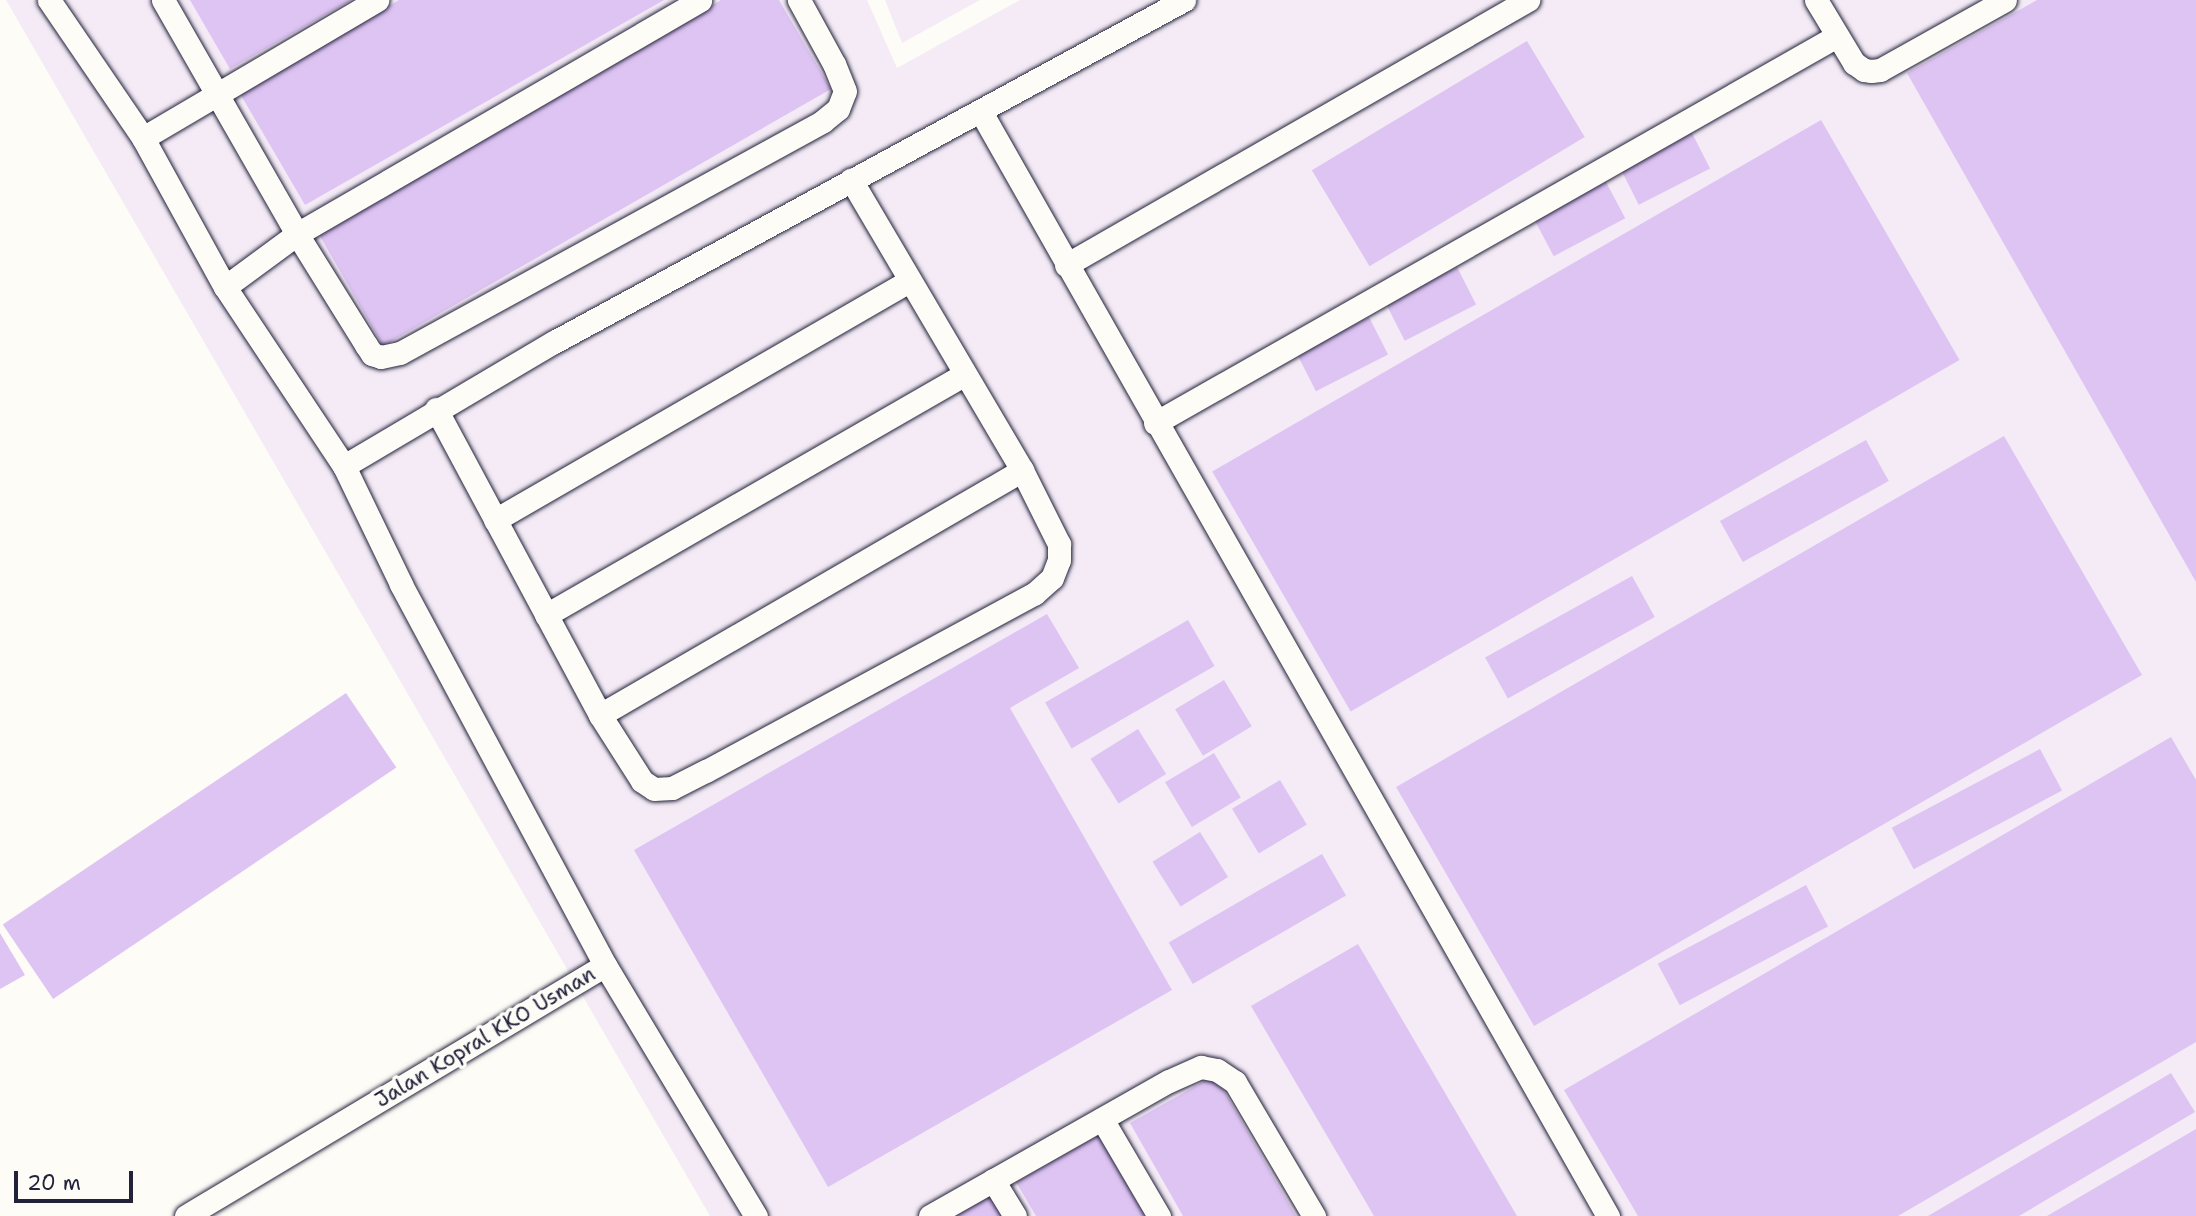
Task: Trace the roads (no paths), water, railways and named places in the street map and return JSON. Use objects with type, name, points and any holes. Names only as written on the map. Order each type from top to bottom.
[{"type":"lane","points":[[49,0],[143,138],[225,287],[344,467],[401,584],[605,965]]},
{"type":"lane","points":[[163,0],[297,234],[372,354],[381,357],[400,353],[823,121],[838,109],[845,91],[834,64],[799,0]]},
{"type":"lane","points":[[143,138],[377,0]]},
{"type":"lane","points":[[225,287],[297,234],[700,0]]},
{"type":"lane","points":[[344,467],[381,447],[436,410],[851,180],[1184,0]]},
{"type":"lane","points":[[1066,265],[1528,0]]},
{"type":"lane","points":[[1816,0],[1854,63],[1864,71],[1880,70],[2005,0]]},
{"type":"lane","points":[[1155,423],[1837,36]]},
{"type":"lane","points":[[981,112],[1155,423],[1608,1216]]},
{"type":"lane","points":[[436,410],[600,715],[642,781],[663,791],[706,771],[1034,594],[1052,578],[1059,559],[1059,544],[1022,470],[851,180]]},
{"type":"lane","points":[[495,520],[910,280]]},
{"type":"lane","points":[[546,615],[965,374]]},
{"type":"lane","points":[[600,715],[1022,470]]},
{"type":"lane","name":"Jalan Kopral KKO Usman","points":[[186,1216],[605,965],[756,1216]]},
{"type":"lane","points":[[930,1216],[1169,1081],[1201,1067],[1217,1070],[1235,1082],[1314,1216]]},
{"type":"lane","points":[[1102,1119],[1159,1216]]},
{"type":"lane","points":[[993,1180],[1014,1216]]}]
